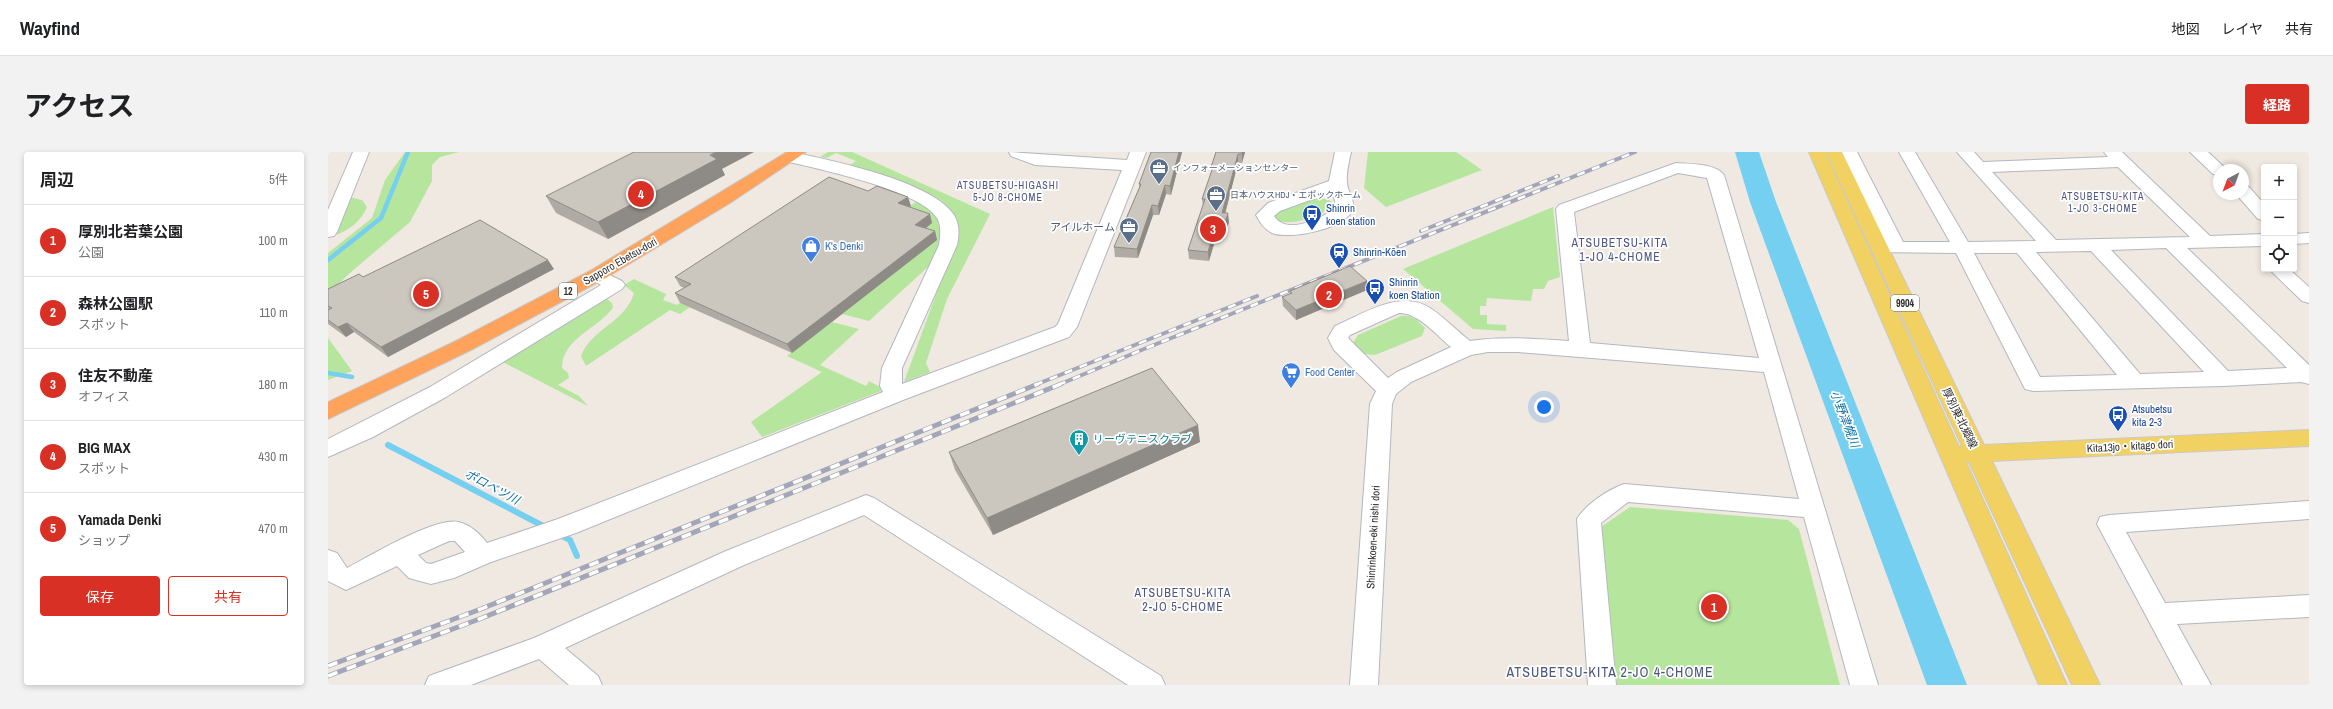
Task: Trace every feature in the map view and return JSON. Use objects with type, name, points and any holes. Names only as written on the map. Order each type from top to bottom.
[{"type":"highway","name":"Sapporo Ebetsu-dori","points":[[328,411],[489,334],[597,275],[795,154]]},
{"type":"main road","name":"厚別東北郷線","points":[[1817,152],[2053,685]]},
{"type":"main road","name":"厚別東北郷線","points":[[1834,152],[1888,248],[1977,454],[2086,685]]},
{"type":"main road","name":"Kita13jo・kitago dori","points":[[1952,454],[2309,438]]},
{"type":"street","points":[[328,232],[361,152]]},
{"type":"street","points":[[400,554],[418,571],[431,574],[445,571],[482,555],[567,526],[895,395],[1062,332],[1067,327],[1136,158],[1035,160],[1017,152]]},
{"type":"street","points":[[1338,184],[1342,152]]},
{"type":"street","points":[[1849,152],[1888,248],[2022,247],[2261,240]]},
{"type":"street","points":[[1908,152],[1962,247],[2033,384],[2133,380],[2223,380],[2308,375]]},
{"type":"street","points":[[1965,152],[2051,246]]},
{"type":"street","points":[[2198,152],[2213,165]]},
{"type":"street","points":[[795,154],[915,193],[934,204],[944,214],[950,228],[948,244],[892,368],[890,382],[895,395]]},
{"type":"street","points":[[1979,167],[2117,157],[2205,241]]},
{"type":"street","points":[[1580,349],[1565,209],[1676,168],[1703,171],[1715,176],[1864,685]]},
{"type":"street","points":[[328,190],[348,186]]},
{"type":"street","points":[[2249,198],[2261,212]]},
{"type":"street","points":[[2297,239],[2309,238]]},
{"type":"street","points":[[2245,240],[2261,254]]},
{"type":"street","points":[[2170,242],[2308,375]]},
{"type":"street","points":[[2096,245],[2223,380]]},
{"type":"street","points":[[2022,247],[2133,380]]},
{"type":"street","points":[[2281,272],[2309,297]]},
{"type":"street","points":[[328,449],[395,418],[615,285],[597,275]]},
{"type":"street","points":[[1466,349],[1423,313],[1410,307],[1396,307],[1342,331],[1338,338],[1341,345],[1387,390],[1404,377],[1466,349],[1501,344],[1580,349],[1771,366]]},
{"type":"street","name":"Shinrinkoen-eki nishi dori","points":[[1364,685],[1381,404],[1387,390]]},
{"type":"street","points":[[1602,685],[1589,519],[1624,493],[1813,510]]},
{"type":"street","points":[[439,685],[543,646],[735,558],[866,504],[1151,685]]},
{"type":"street","points":[[2197,685],[2109,524],[2309,510]]},
{"type":"street","points":[[328,560],[337,574],[346,580],[436,535],[451,531],[462,533],[482,555]]},
{"type":"street","points":[[2158,614],[2309,606]]},
{"type":"street","points":[[543,646],[588,685]]},
{"type":"green space","points":[[405,152],[459,152],[440,157],[432,165],[432,181],[410,222],[351,272],[328,294],[328,253],[372,218],[385,180]]},
{"type":"green space","points":[[828,152],[852,152],[990,214],[947,299],[926,363],[930,372],[904,382],[956,240],[957,226],[954,215],[947,205],[936,197],[850,165],[856,161],[836,153],[827,158],[820,157]]},
{"type":"green space","points":[[1368,152],[1456,152],[1482,170],[1386,207],[1364,188]]},
{"type":"green space","points":[[349,197],[362,200],[367,207],[358,221],[345,231],[335,235]]},
{"type":"green space","points":[[1316,198],[1327,199],[1332,202],[1332,206],[1314,217],[1297,221],[1283,222],[1277,220],[1275,216],[1280,210]]},
{"type":"green space","points":[[918,200],[942,220],[940,242],[930,265],[869,321],[842,314],[918,234],[932,223],[901,213]]},
{"type":"green space","points":[[1553,207],[1560,277],[1548,281],[1544,289],[1533,289],[1531,301],[1487,298],[1486,306],[1480,306],[1480,315],[1487,315],[1487,324],[1506,325],[1506,331],[1473,329],[1403,269]]},
{"type":"green space","points":[[634,279],[666,294],[663,300],[677,305],[680,303],[690,307],[680,314],[670,310],[586,366],[581,356],[592,339],[616,319],[630,303],[634,293],[624,285]]},
{"type":"green space","points":[[603,296],[612,303],[613,308],[568,349],[562,368],[568,373],[569,378],[558,385],[579,396],[588,406],[499,360]]},
{"type":"green space","points":[[1401,316],[1411,317],[1417,320],[1425,328],[1422,336],[1375,355],[1364,354],[1353,343],[1358,335]]},
{"type":"green space","points":[[832,322],[859,329],[820,365],[866,386],[869,381],[880,387],[881,391],[762,437],[751,422],[822,372],[787,356]]},
{"type":"green space","points":[[328,338],[352,371],[328,380]]},
{"type":"green space","points":[[1630,507],[1788,520],[1799,529],[1840,685],[1617,685],[1601,527]]},
{"type":"building","points":[[634,152],[716,152],[710,155],[717,159],[598,222],[546,196]]},
{"type":"building","points":[[1151,152],[1179,152],[1170,186],[1165,185],[1158,206],[1152,205],[1137,249],[1114,247],[1141,184],[1139,184]]},
{"type":"building","points":[[1216,152],[1242,152],[1242,154],[1238,154],[1222,213],[1228,213],[1223,229],[1215,228],[1208,252],[1188,250],[1205,199],[1202,199],[1213,167],[1211,167]]},
{"type":"building","name":"K's Denki","points":[[829,177],[868,191],[877,186],[908,197],[898,203],[930,214],[915,225],[935,231],[787,344],[675,293],[691,284],[675,277]]},
{"type":"building","points":[[480,220],[548,260],[381,347],[347,323],[338,327],[328,320],[328,310],[332,308],[328,306],[328,289],[359,274],[363,277]]},
{"type":"building","points":[[1350,266],[1367,281],[1296,310],[1282,297],[1292,293],[1290,291]]},
{"type":"building","name":"リーヴテニスクラブ","points":[[1152,368],[1198,425],[987,518],[949,452]]},
{"type":"waterway","name":"ポロベツ川","points":[[328,260],[381,218],[408,152]]},
{"type":"waterway","name":"小野津幌川","points":[[1747,152],[1763,202],[1769,214],[1947,685]]},
{"type":"waterway","name":"ポロベツ川","points":[[328,373],[352,377]]},
{"type":"waterway","name":"ポロベツ川","points":[[388,445],[547,528]]},
{"type":"waterway","name":"ポロベツ川","points":[[558,534],[570,540],[577,556]]},
{"type":"railway","points":[[1058,385],[1635,152]]},
{"type":"railway","points":[[1421,231],[1558,176]]},
{"type":"railway","points":[[1035,385],[1257,296]]},
{"type":"railway","points":[[328,666],[481,609],[1038,384]]},
{"type":"railway","points":[[328,676],[482,618],[1061,384]]},
{"type":"place","name":"インフォーメーションセンター","points":[[1159,185]]},
{"type":"place","name":"BIG MAX","points":[[641,194]]},
{"type":"place","name":"日本ハウスHDJ・エポックホーム","points":[[1216,212]]},
{"type":"place","name":"住友不動産","points":[[1213,229]]},
{"type":"place","name":"Shinrin koen station","points":[[1312,231]]},
{"type":"place","name":"アイルホーム","points":[[1129,244]]},
{"type":"place","name":"K's Denki","points":[[811,263]]},
{"type":"place","name":"Shinrin-Kōen","points":[[1339,269]]},
{"type":"place","name":"Yamada Denki","points":[[426,294]]},
{"type":"place","name":"森林公園駅","points":[[1329,295]]},
{"type":"place","name":"Shinrin koen Station","points":[[1375,305]]},
{"type":"place","name":"Food Center","points":[[1291,389]]},
{"type":"place","name":"Atsubetsu kita 2-3","points":[[2118,432]]},
{"type":"place","name":"リーヴテニスクラブ","points":[[1079,456]]},
{"type":"place","name":"厚別北若葉公園","points":[[1714,607]]},
{"type":"district","name":"ATSUBETSU-HIGASHI 5-JO 8-CHOME","points":[[1008,190]]},
{"type":"district","name":"ATSUBETSU-KITA 1-JO 3-CHOME","points":[[2103,202]]},
{"type":"district","name":"ATSUBETSU-KITA 1-JO 4-CHOME","points":[[1620,250]]},
{"type":"district","name":"ATSUBETSU-KITA 2-JO 5-CHOME","points":[[1183,600]]},
{"type":"district","name":"ATSUBETSU-KITA 2-JO 4-CHOME","points":[[1610,672]]}]
